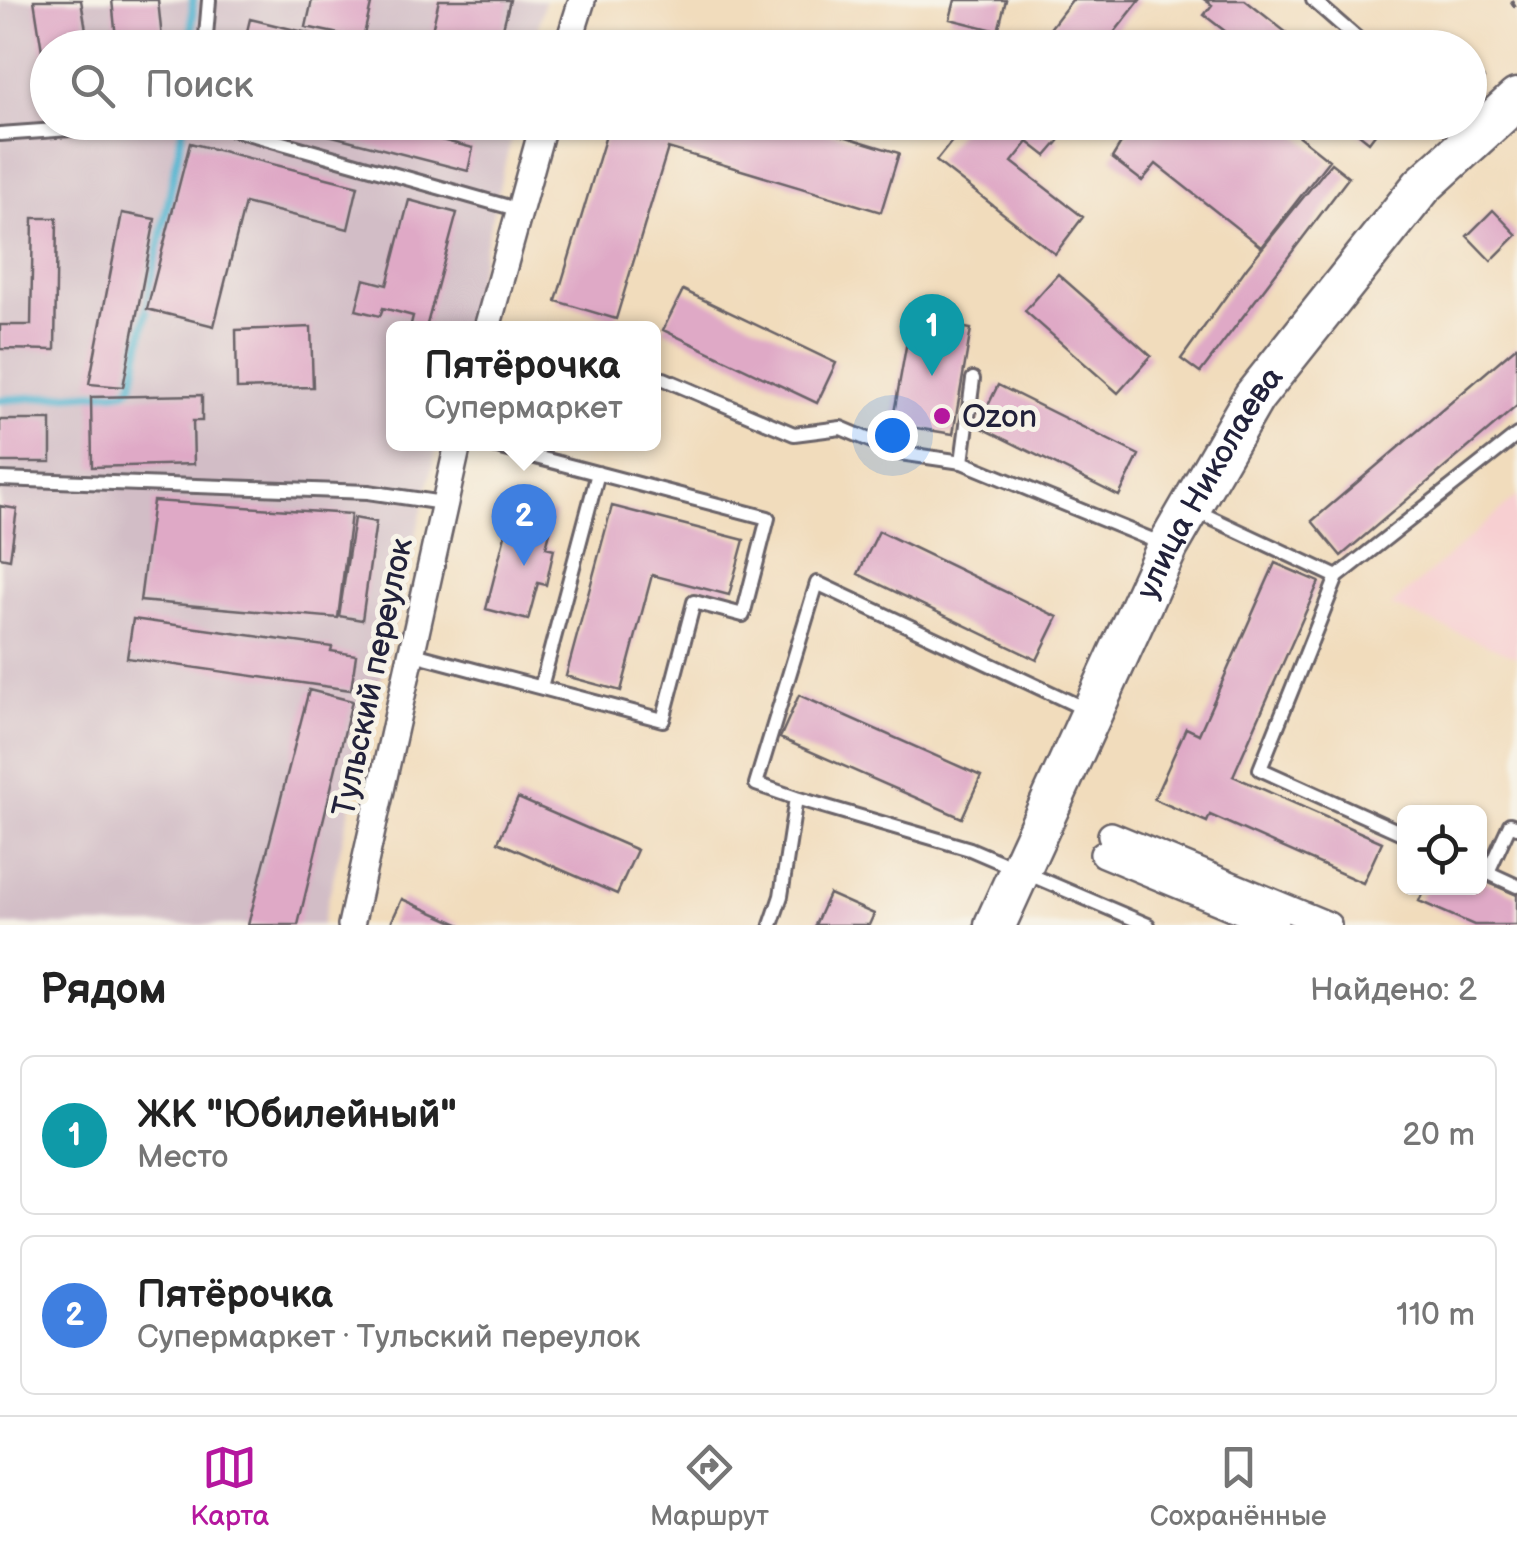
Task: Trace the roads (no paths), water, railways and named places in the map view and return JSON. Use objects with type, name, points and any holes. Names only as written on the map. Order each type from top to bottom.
[{"type":"main road","name":"улица Николаева","points":[[995,925],[1188,507],[1254,397],[1382,232],[1460,140]]},
{"type":"street","points":[[573,30],[582,0]]},
{"type":"street","points":[[489,321],[516,209],[538,140]]},
{"type":"street","name":"Тульский переулок","points":[[351,925],[456,451]]},
{"type":"street","points":[[1275,925],[1107,844],[1328,925]]},
{"type":"lane","points":[[206,30],[209,0]]},
{"type":"lane","points":[[1313,0],[1347,30]]},
{"type":"lane","points":[[0,134],[30,132]]},
{"type":"lane","points":[[272,140],[516,209]]},
{"type":"lane","points":[[962,462],[974,378]]},
{"type":"lane","points":[[664,379],[794,434],[841,428],[900,452],[962,462],[1168,546]]},
{"type":"lane","points":[[1397,831],[1260,768],[1338,577],[1517,435]]},
{"type":"lane","points":[[410,653],[663,720],[694,602],[743,615],[768,518],[513,451]]},
{"type":"lane","points":[[541,688],[598,473]]},
{"type":"lane","points":[[0,479],[368,492],[443,503]]},
{"type":"lane","points":[[1188,507],[1338,577]]},
{"type":"lane","points":[[1091,712],[817,583],[756,784],[970,849],[1148,925]]},
{"type":"lane","points":[[771,925],[781,896],[796,798]]},
{"type":"lane","points":[[1487,866],[1510,824],[1517,827]]},
{"type":"lane","points":[[1487,872],[1517,886]]},
{"type":"waterway","points":[[192,30],[193,0]]},
{"type":"waterway","points":[[0,400],[125,391],[132,386],[180,140]]},
{"type":"place","name":"ЖК \"Юбилейный\"","points":[[932,376]]},
{"type":"place","name":"Ozon","points":[[942,416]]},
{"type":"place","name":"Пятёрочка","points":[[524,566]]}]
